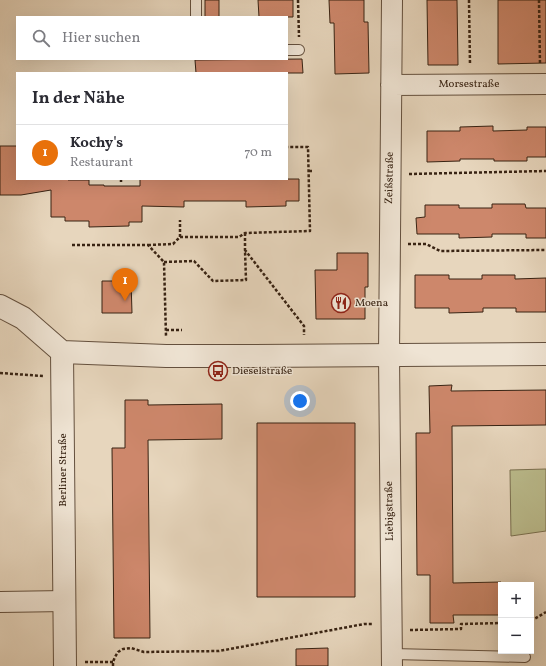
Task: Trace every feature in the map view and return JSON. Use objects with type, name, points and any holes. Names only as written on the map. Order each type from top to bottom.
[{"type":"street","name":"Zeißstraße","points":[[389,355],[392,0]]},
{"type":"street","name":"Morsestraße","points":[[391,85],[543,84]]},
{"type":"street","points":[[0,306],[24,318],[62,352],[166,356],[546,354]]},
{"type":"street","name":"Berliner Straße","points":[[62,352],[65,664]]},
{"type":"street","name":"Liebigstraße","points":[[389,355],[392,660]]},
{"type":"street","points":[[0,602],[64,601]]},
{"type":"lane","points":[[196,0],[196,16]]},
{"type":"lane","points":[[288,50],[299,50]]},
{"type":"lane","points":[[392,660],[525,658]]},
{"type":"path","points":[[298,0],[299,50]]},
{"type":"path","points":[[469,0],[470,84]]},
{"type":"path","points":[[539,0],[543,84]]},
{"type":"path","points":[[288,147],[308,147],[310,231]]},
{"type":"path","points":[[390,174],[546,172]]},
{"type":"path","points":[[72,245],[173,244],[180,237],[180,220]]},
{"type":"path","points":[[180,237],[239,237],[245,233],[314,231]]},
{"type":"path","points":[[164,262],[194,261],[213,281],[246,280],[245,233]]},
{"type":"path","points":[[390,244],[426,244],[440,251],[546,250]]},
{"type":"path","points":[[148,245],[164,262],[166,356]]},
{"type":"path","points":[[245,250],[304,326],[305,356]]},
{"type":"path","points":[[166,330],[182,330]]},
{"type":"path","points":[[0,373],[63,376]]},
{"type":"path","points":[[534,618],[546,612]]},
{"type":"path","points":[[113,666],[113,662],[118,652],[123,649],[131,648],[144,652],[219,651],[364,624],[391,627],[461,629],[461,624],[498,623]]},
{"type":"path","points":[[65,664],[113,662]]},
{"type":"green space","points":[[546,469],[546,531],[511,536],[510,470]]},
{"type":"building","points":[[205,0],[219,0],[219,16],[205,16]]},
{"type":"building","points":[[258,0],[293,0],[293,17],[259,16]]},
{"type":"building","points":[[329,0],[364,0],[364,22],[368,22],[369,73],[335,74],[334,23],[330,23]]},
{"type":"building","points":[[427,0],[457,0],[458,65],[428,65]]},
{"type":"building","points":[[498,0],[546,0],[546,63],[498,64]]},
{"type":"building","points":[[302,59],[303,73],[196,72],[195,60],[288,60]]},
{"type":"building","points":[[493,126],[493,131],[527,130],[527,127],[546,127],[546,157],[527,157],[527,161],[460,159],[460,161],[427,162],[427,131],[460,131],[460,127]]},
{"type":"building","points":[[0,146],[16,146],[16,180],[89,180],[89,185],[140,186],[140,180],[299,179],[299,201],[286,201],[286,206],[246,207],[246,201],[184,201],[184,207],[142,206],[142,222],[129,222],[129,226],[89,227],[89,221],[65,221],[65,217],[51,217],[51,190],[21,195],[0,195]]},
{"type":"building","points":[[492,204],[525,204],[526,208],[546,208],[546,238],[526,238],[526,234],[492,234],[492,237],[459,238],[459,234],[417,234],[416,218],[425,217],[425,205],[459,205],[459,208],[492,208]]},
{"type":"building","points":[[337,253],[368,253],[368,287],[365,287],[365,319],[316,319],[315,270],[337,270]]},
{"type":"building","points":[[415,275],[449,275],[449,279],[482,279],[482,275],[515,275],[515,279],[546,278],[546,312],[516,312],[516,308],[483,308],[483,312],[449,313],[449,308],[415,308]]},
{"type":"building","points":[[102,281],[131,281],[132,313],[102,313]]},
{"type":"building","points":[[452,385],[451,391],[546,390],[546,425],[452,426],[453,583],[498,582],[498,615],[453,615],[454,623],[430,623],[430,575],[417,575],[416,433],[430,433],[429,386]]},
{"type":"building","points":[[125,400],[148,400],[148,405],[222,404],[222,439],[148,440],[150,638],[114,638],[112,448],[125,448]]},
{"type":"building","points":[[257,423],[355,423],[355,597],[257,597]]},
{"type":"building","points":[[328,648],[328,666],[296,666],[296,649]]},
{"type":"place","name":"Kochy's","points":[[125,301]]},
{"type":"place","name":"Moena","points":[[341,303]]},
{"type":"place","name":"Dieselstraße","points":[[218,371]]}]
